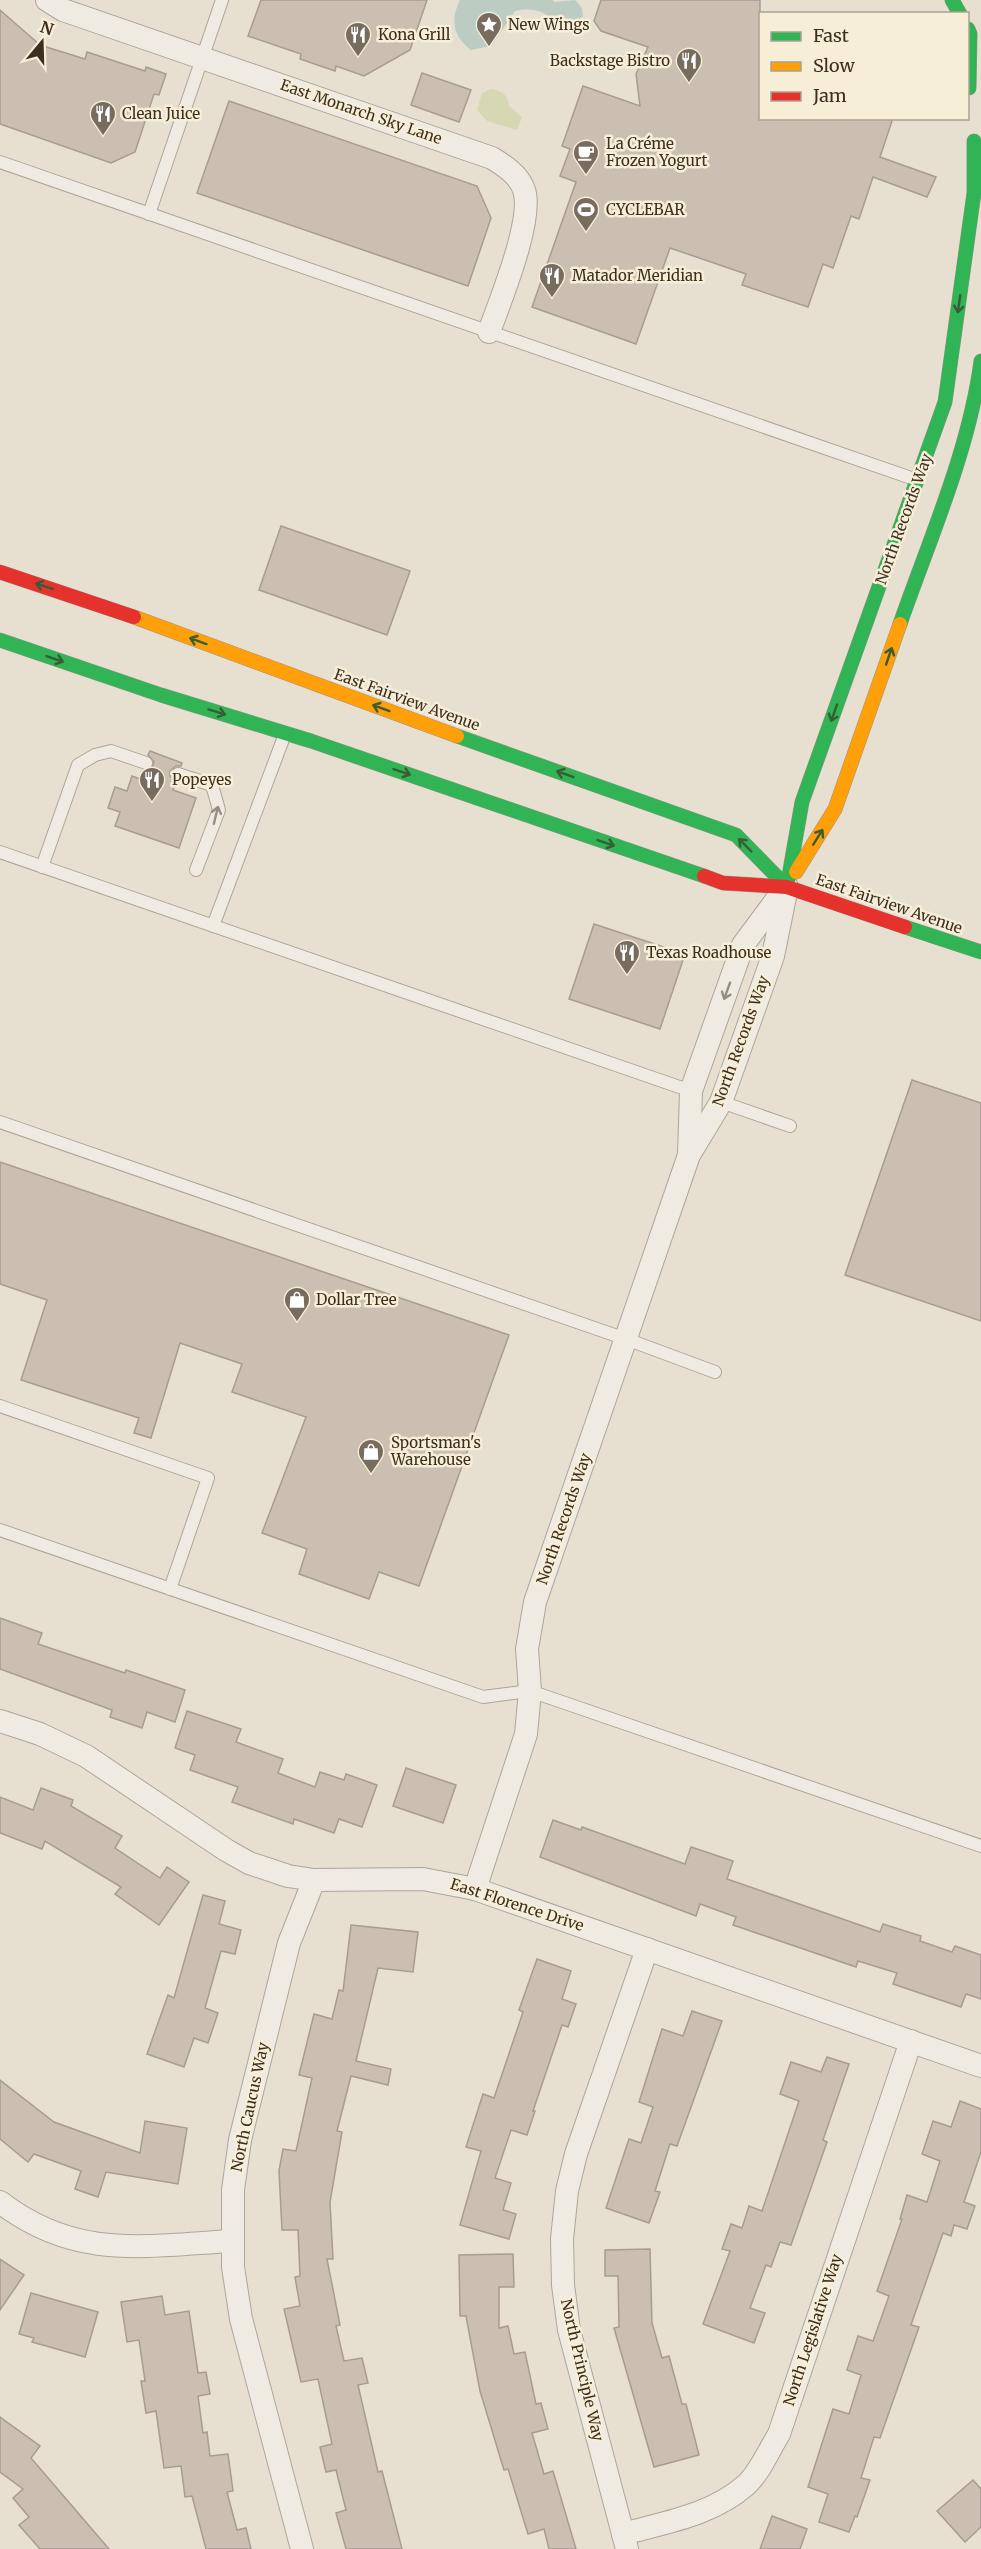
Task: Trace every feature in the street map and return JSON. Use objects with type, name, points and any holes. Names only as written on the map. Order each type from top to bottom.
[{"type":"main road","points":[[969,32],[969,63]]},
{"type":"main road","points":[[969,90],[981,68]]},
{"type":"main road","points":[[967,124],[977,145]]},
{"type":"main road","name":"North Records Way","points":[[787,886],[802,802],[945,402],[974,193],[977,145]]},
{"type":"main road","name":"North Records Way","points":[[787,886],[835,809],[959,455],[977,390],[981,361]]},
{"type":"main road","name":"East Fairview Avenue","points":[[0,572],[87,600],[432,727],[736,835],[787,886]]},
{"type":"main road","name":"East Fairview Avenue","points":[[0,640],[161,695],[285,733],[723,883],[787,886],[981,952]]},
{"type":"street","name":"East Monarch Sky Lane","points":[[47,0],[63,10],[492,158],[509,169],[520,181],[525,192],[526,204],[519,243],[489,332]]},
{"type":"street","name":"North Records Way","points":[[689,1155],[691,1091],[743,945],[787,886]]},
{"type":"street","name":"North Records Way","points":[[475,1889],[523,1745],[530,1691],[527,1649],[535,1602],[689,1155],[721,1102],[773,956],[787,886]]},
{"type":"street","name":"East Florence Drive","points":[[0,1721],[40,1734],[86,1756],[226,1851],[249,1863],[288,1876],[314,1880],[423,1879],[475,1889],[981,2066]]},
{"type":"street","name":"North Caucus Way","points":[[302,2549],[241,2319],[232,2241],[233,2190],[240,2140],[289,1943],[314,1880]]},
{"type":"street","name":"North Principle Way","points":[[625,2541],[570,2330],[562,2284],[562,2239],[567,2191],[576,2154],[647,1949]]},
{"type":"street","name":"North Legislative Way","points":[[625,2541],[720,2504],[748,2483],[779,2434],[863,2177],[911,2041]]},
{"type":"street","points":[[0,2202],[43,2228],[67,2238],[95,2245],[123,2247],[232,2241]]},
{"type":"lane","points":[[149,214],[222,0]]},
{"type":"lane","points":[[0,162],[919,480]]},
{"type":"lane","points":[[213,926],[285,733]]},
{"type":"lane","points":[[42,867],[78,765],[95,755],[111,751],[146,763]]},
{"type":"lane","points":[[178,774],[212,785],[216,793],[219,810],[196,870]]},
{"type":"lane","points":[[0,852],[691,1091]]},
{"type":"lane","points":[[721,1102],[790,1126]]},
{"type":"lane","points":[[0,1122],[715,1372]]},
{"type":"lane","points":[[0,1406],[208,1478],[170,1589]]},
{"type":"lane","points":[[0,1530],[483,1697],[530,1691],[981,1846]]},
{"type":"green space","points":[[491,89],[504,94],[509,106],[522,117],[517,130],[487,121],[477,110],[482,93]]},
{"type":"shaded area","points":[[460,0],[552,0],[555,2],[575,0],[582,8],[583,16],[573,25],[558,22],[536,10],[515,11],[491,46],[471,50],[460,40],[455,28],[455,14]]},
{"type":"building","points":[[261,0],[427,0],[410,50],[364,76],[336,66],[335,71],[300,59],[301,54],[248,36]]},
{"type":"building","points":[[601,0],[760,0],[759,120],[892,120],[880,157],[936,177],[927,197],[873,177],[859,219],[851,216],[833,268],[823,264],[808,307],[742,285],[746,274],[670,248],[636,344],[532,307],[576,182],[560,176],[570,149],[562,146],[583,86],[640,106],[636,74],[648,47],[601,31],[594,21]]},
{"type":"building","points":[[0,10],[40,45],[85,59],[87,52],[145,71],[146,67],[166,74],[159,95],[154,94],[135,152],[111,163],[0,124]]},
{"type":"building","points":[[422,73],[471,90],[459,122],[411,105]]},
{"type":"building","points":[[229,101],[477,186],[491,218],[468,286],[197,193]]},
{"type":"building","points":[[281,526],[410,571],[387,635],[259,590]]},
{"type":"building","name":"Popeyes","points":[[150,751],[182,763],[181,766],[176,766],[170,771],[170,776],[176,782],[173,790],[196,798],[179,848],[115,826],[120,812],[108,808],[115,787],[127,791],[132,776],[140,779],[143,771],[152,769],[154,762],[148,755]]},
{"type":"building","name":"Texas Roadhouse","points":[[594,924],[685,954],[660,1029],[569,999]]},
{"type":"building","points":[[912,1080],[981,1103],[981,1321],[845,1275]]},
{"type":"building","points":[[0,1162],[509,1335],[419,1586],[379,1572],[369,1599],[299,1574],[307,1549],[262,1533],[306,1417],[232,1392],[242,1364],[180,1343],[151,1438],[134,1433],[139,1418],[21,1380],[47,1300],[0,1284]]},
{"type":"building","points":[[0,1618],[42,1633],[38,1644],[185,1690],[175,1722],[147,1712],[142,1728],[110,1717],[112,1710],[0,1669]]},
{"type":"building","points":[[187,1711],[241,1729],[236,1742],[283,1759],[278,1773],[315,1787],[320,1772],[344,1780],[346,1774],[377,1785],[362,1827],[339,1819],[334,1833],[294,1819],[293,1824],[232,1802],[238,1787],[190,1770],[195,1755],[175,1748]]},
{"type":"building","points":[[406,1768],[456,1785],[443,1823],[393,1806]]},
{"type":"building","points":[[41,1788],[73,1800],[71,1806],[122,1836],[115,1848],[160,1878],[167,1867],[189,1882],[159,1925],[115,1894],[121,1887],[45,1841],[42,1849],[0,1833],[0,1797],[33,1810]]},
{"type":"building","points":[[553,1820],[581,1830],[582,1827],[685,1864],[691,1847],[733,1861],[727,1879],[880,1932],[883,1924],[921,1936],[920,1941],[952,1952],[955,1946],[981,1955],[981,1999],[966,1994],[961,2007],[893,1984],[897,1973],[858,1961],[856,1967],[733,1925],[736,1917],[700,1904],[696,1916],[540,1857]]},
{"type":"building","points":[[203,1895],[225,1901],[219,1924],[241,1930],[235,1954],[221,1951],[205,2008],[218,2013],[208,2043],[194,2038],[184,2067],[147,2054],[168,1995],[174,1998]]},
{"type":"building","points":[[351,1925],[418,1932],[413,1972],[378,1968],[356,2061],[391,2069],[388,2085],[351,2076],[337,2131],[342,2132],[330,2202],[333,2259],[327,2259],[340,2325],[336,2326],[344,2361],[362,2358],[368,2383],[358,2385],[378,2472],[382,2471],[402,2549],[346,2549],[336,2513],[346,2510],[336,2470],[326,2472],[320,2447],[332,2444],[318,2379],[301,2382],[284,2309],[300,2306],[295,2277],[300,2276],[298,2230],[282,2230],[279,2171],[283,2149],[296,2151],[312,2078],[299,2075],[314,2014],[332,2019],[339,1990],[343,1991]]},
{"type":"building","points":[[537,1959],[571,1971],[562,1999],[576,2004],[568,2027],[562,2025],[527,2135],[511,2130],[495,2178],[511,2183],[503,2210],[516,2214],[509,2239],[460,2225],[481,2151],[466,2147],[483,2094],[494,2098],[523,2012],[519,2010]]},
{"type":"building","points":[[692,2011],[722,2021],[677,2146],[670,2144],[655,2191],[660,2192],[649,2223],[606,2208],[629,2139],[641,2143],[653,2107],[639,2102],[662,2029],[683,2036]]},
{"type":"building","points":[[827,2057],[849,2064],[823,2140],[827,2142],[791,2245],[780,2242],[771,2267],[766,2265],[750,2308],[765,2313],[754,2343],[703,2324],[730,2251],[722,2249],[731,2224],[742,2228],[749,2206],[762,2211],[799,2101],[780,2094],[791,2062],[821,2072]]},
{"type":"building","points":[[0,2080],[54,2122],[140,2153],[145,2121],[187,2128],[178,2184],[106,2172],[98,2197],[75,2189],[81,2171],[34,2154],[28,2162],[0,2139]]},
{"type":"building","points":[[960,2101],[981,2109],[981,2152],[964,2202],[975,2206],[967,2229],[954,2225],[951,2236],[943,2233],[911,2325],[919,2327],[880,2438],[874,2437],[861,2478],[870,2480],[857,2517],[855,2516],[849,2532],[819,2522],[828,2494],[808,2487],[833,2409],[849,2414],[861,2375],[847,2370],[858,2336],[873,2341],[889,2296],[877,2291],[902,2219],[900,2219],[907,2195],[927,2202],[940,2161],[922,2154],[933,2121],[951,2127]]},
{"type":"building","points":[[650,2249],[652,2323],[662,2358],[669,2356],[682,2404],[686,2404],[699,2455],[654,2467],[614,2328],[619,2327],[618,2276],[605,2276],[605,2250]]},
{"type":"building","points":[[513,2254],[514,2287],[499,2287],[499,2328],[508,2326],[514,2354],[525,2352],[536,2404],[541,2403],[548,2429],[532,2433],[544,2474],[553,2471],[576,2549],[549,2549],[544,2529],[528,2534],[508,2469],[504,2470],[480,2391],[466,2316],[460,2316],[459,2255]]},
{"type":"building","points":[[0,2259],[24,2275],[0,2310]]},
{"type":"building","points":[[31,2293],[98,2312],[85,2357],[32,2342],[34,2338],[19,2334]]},
{"type":"building","points":[[162,2296],[165,2315],[189,2311],[198,2373],[206,2372],[210,2394],[198,2396],[203,2433],[207,2432],[210,2456],[228,2454],[233,2491],[227,2492],[237,2530],[246,2528],[251,2549],[206,2549],[192,2496],[185,2497],[181,2466],[164,2468],[156,2411],[146,2413],[141,2381],[145,2381],[139,2340],[127,2342],[121,2302]]},
{"type":"building","points":[[0,2417],[40,2446],[31,2458],[109,2549],[40,2549],[19,2525],[29,2517],[13,2498],[23,2489],[0,2472]]},
{"type":"building","points":[[973,2480],[981,2489],[981,2527],[965,2542],[937,2511]]},
{"type":"building","points":[[772,2516],[807,2529],[800,2549],[760,2549]]},
{"type":"traffic: fast","points":[[952,0],[959,12]]},
{"type":"traffic: fast","points":[[969,32],[969,88]]},
{"type":"traffic: fast","points":[[787,887],[802,802],[945,402],[974,193],[974,141]]},
{"type":"traffic: fast","points":[[900,624],[958,461],[968,428],[981,361]]},
{"type":"traffic: fast","points":[[0,640],[161,695],[311,741],[704,876]]},
{"type":"traffic: fast","points":[[457,736],[736,835],[787,887]]},
{"type":"traffic: fast","points":[[905,927],[981,952]]},
{"type":"traffic: slow","points":[[134,617],[457,736]]},
{"type":"traffic: slow","points":[[796,872],[835,809],[900,624]]},
{"type":"traffic: jam","points":[[0,572],[134,617]]},
{"type":"traffic: jam","points":[[704,876],[723,883],[787,887],[905,927]]},
{"type":"place","name":"New Wings","points":[[489,48]]},
{"type":"place","name":"Kona Grill","points":[[358,58]]},
{"type":"place","name":"Backstage Bistro","points":[[689,84]]},
{"type":"place","name":"Clean Juice","points":[[103,137]]},
{"type":"place","name":"La Créme Frozen Yogurt","points":[[586,176]]},
{"type":"place","name":"CYCLEBAR","points":[[586,233]]},
{"type":"place","name":"Matador Meridian","points":[[552,299]]},
{"type":"place","name":"Popeyes","points":[[152,803]]},
{"type":"place","name":"Texas Roadhouse","points":[[627,976]]},
{"type":"place","name":"Dollar Tree","points":[[297,1323]]},
{"type":"place","name":"Sportsman's Warehouse","points":[[371,1475]]}]
